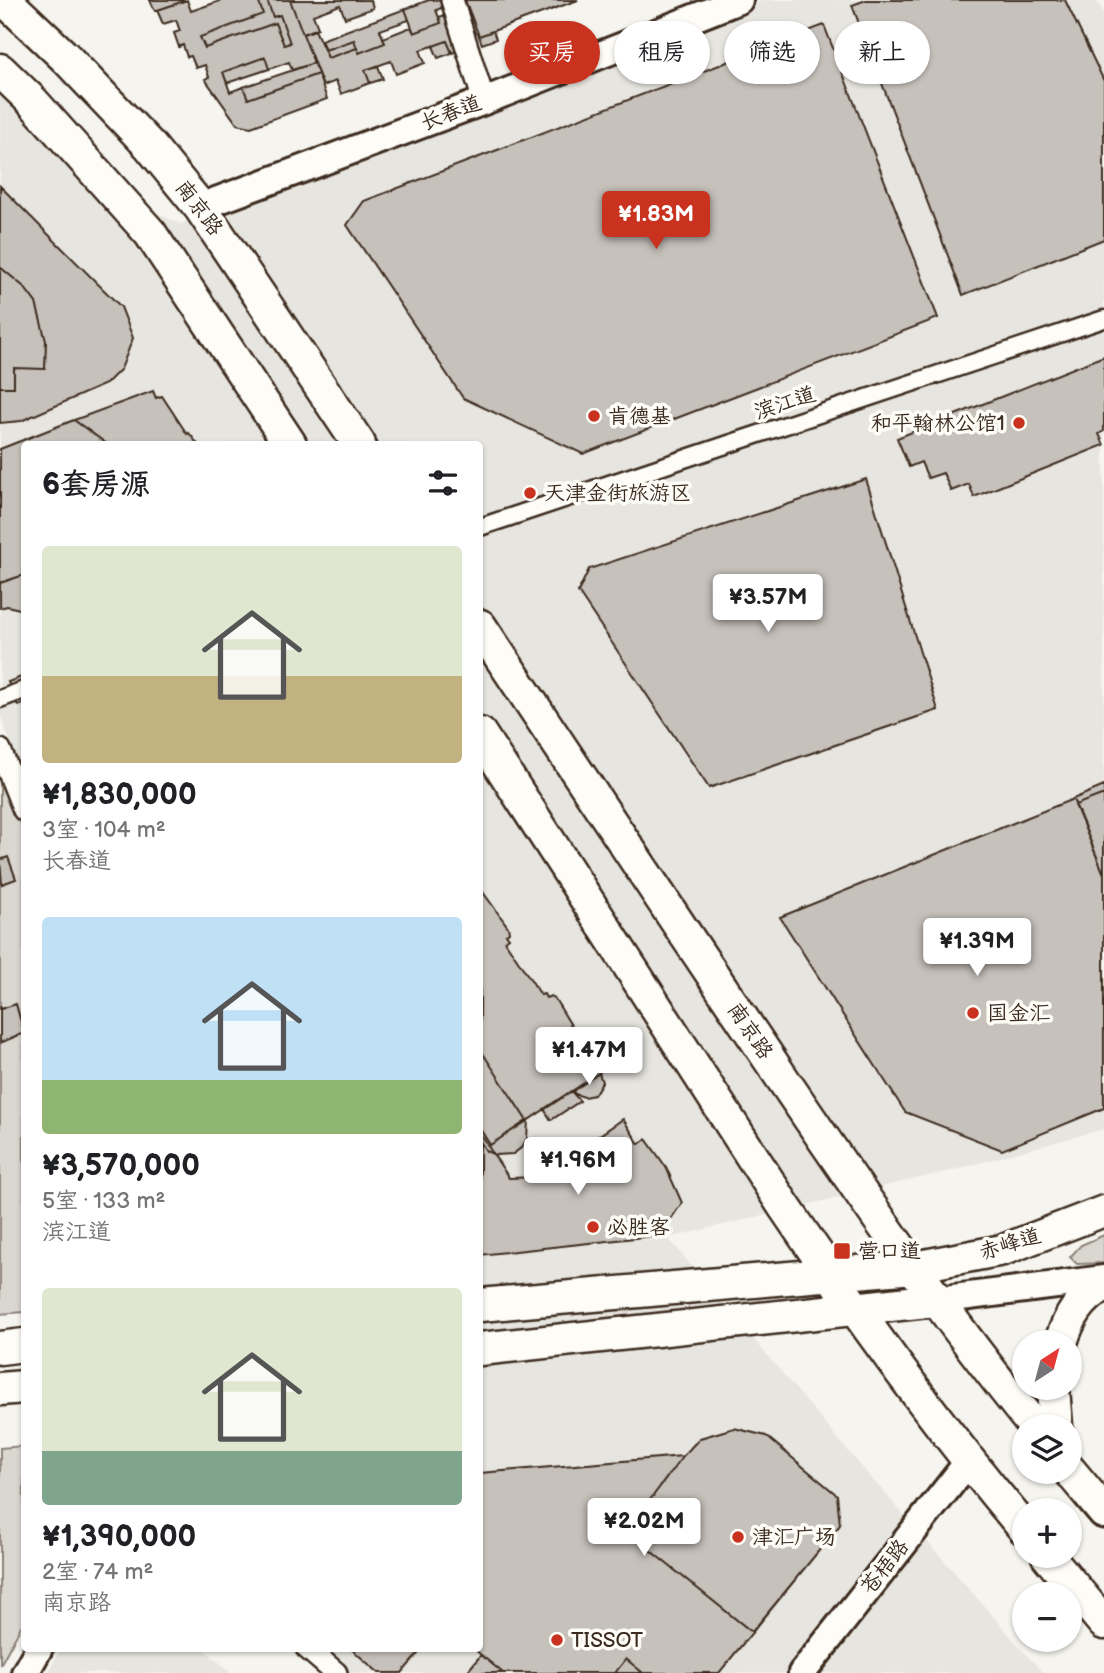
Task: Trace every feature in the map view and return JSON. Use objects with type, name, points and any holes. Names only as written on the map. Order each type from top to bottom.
[{"type":"main road","name":"南京路","points":[[5,0],[150,146],[200,207],[357,441]]},
{"type":"main road","points":[[0,70],[32,101],[150,233],[288,441]]},
{"type":"main road","name":"南京路","points":[[483,631],[672,917],[844,1170],[969,1346],[1024,1414]]},
{"type":"main road","points":[[483,739],[784,1206],[845,1274],[854,1308],[968,1462],[1012,1514]]},
{"type":"main road","name":"赤峰道","points":[[914,1267],[1003,1250],[1104,1211]]},
{"type":"main road","points":[[483,1306],[914,1267]]},
{"type":"main road","points":[[845,1274],[894,1291],[937,1300]]},
{"type":"main road","points":[[1066,1330],[1077,1306],[1091,1292],[1104,1285]]},
{"type":"main road","points":[[483,1349],[937,1300]]},
{"type":"main road","points":[[0,1348],[21,1345]]},
{"type":"main road","points":[[0,1389],[21,1387]]},
{"type":"main road","points":[[1082,1484],[1104,1512]]},
{"type":"main road","points":[[1058,1568],[1104,1622]]},
{"type":"street","points":[[452,0],[484,101]]},
{"type":"street","name":"长春道","points":[[200,207],[484,101],[739,0]]},
{"type":"street","name":"滨江道","points":[[483,526],[1104,319]]},
{"type":"street","points":[[0,699],[21,691]]},
{"type":"street","points":[[0,750],[21,802]]},
{"type":"street","points":[[937,1300],[1104,1279]]},
{"type":"street","name":"苍梧路","points":[[802,1673],[968,1462]]},
{"type":"street","points":[[26,1673],[37,1652]]},
{"type":"street","points":[[312,1652],[336,1673]]},
{"type":"shaded area","points":[[763,0],[1096,0],[1104,14],[1104,1129],[957,1169],[668,1238],[859,1464],[1012,1638],[1012,1652],[1025,1652],[1043,1673],[331,1673],[305,1652],[483,1652],[483,441],[21,441],[21,770],[0,715],[0,81],[98,185],[180,224],[552,84],[600,84],[600,65],[614,59],[614,84],[710,84],[710,21]]},
{"type":"shaded area","points":[[0,771],[21,824],[21,1312],[0,1314]]},
{"type":"shaded area","points":[[1104,1235],[1104,1263],[1077,1264],[1070,1257],[1081,1245]]},
{"type":"shaded area","points":[[21,1446],[21,1626],[0,1665],[0,1448]]},
{"type":"shaded area","points":[[59,1652],[207,1652],[231,1673],[48,1673]]},
{"type":"building","points":[[150,0],[184,0],[184,1],[155,11]]},
{"type":"building","points":[[187,0],[191,11],[223,0],[290,0],[314,63],[292,70],[289,62],[269,69],[265,57],[223,72],[230,92],[243,87],[248,99],[318,74],[327,99],[251,127],[237,124],[205,79],[209,77],[205,65],[196,68],[191,56],[187,57],[183,45],[179,47],[174,33],[180,31],[176,20],[163,24],[157,10]]},
{"type":"building","points":[[258,0],[267,0],[273,17],[280,15],[290,43],[284,45],[275,23],[205,48],[200,37],[263,14]]},
{"type":"building","points":[[290,0],[371,0],[373,8],[345,18],[340,5],[313,15],[318,28],[303,34]]},
{"type":"building","points":[[429,0],[448,0],[450,5],[436,10],[441,23],[414,33],[405,9]]},
{"type":"building","points":[[465,0],[578,0],[520,21],[504,21],[504,27],[479,36]]},
{"type":"building","points":[[866,0],[1065,0],[1104,81],[1104,239],[963,295],[882,84],[930,84],[930,21],[858,21],[852,5]]},
{"type":"building","points":[[405,9],[409,20],[380,30],[385,43],[359,53],[354,40],[325,50],[321,40]]},
{"type":"building","points":[[453,12],[466,48],[452,53],[447,41],[420,50],[425,63],[396,74],[391,61],[365,70],[370,83],[341,94],[336,81],[323,86],[303,34],[315,30],[328,58],[357,48],[359,53],[385,43],[383,38],[411,27],[414,33],[441,23],[439,17]]},
{"type":"building","points":[[824,25],[834,51],[834,84],[847,84],[938,318],[583,454],[463,398],[347,225],[364,201],[670,84],[710,84],[710,69],[724,63],[724,84],[820,84],[820,27]]},
{"type":"building","points":[[493,31],[496,39],[482,44],[479,36]]},
{"type":"building","points":[[354,40],[357,48],[328,58],[325,50]]},
{"type":"building","points":[[447,41],[452,53],[438,58],[433,46]]},
{"type":"building","points":[[265,57],[269,69],[227,83],[223,72]]},
{"type":"building","points":[[314,63],[318,74],[248,99],[243,87]]},
{"type":"building","points":[[378,66],[383,79],[370,83],[365,70]]},
{"type":"building","points":[[0,186],[121,307],[133,338],[121,369],[106,384],[21,421],[0,423]]},
{"type":"building","points":[[0,267],[24,287],[36,303],[46,341],[45,369],[14,368],[14,387],[0,387]]},
{"type":"building","name":"和平翰林公馆1","points":[[1104,356],[1104,431],[1099,434],[1104,445],[974,497],[969,484],[951,491],[943,473],[928,478],[921,462],[909,467],[897,438]]},
{"type":"building","points":[[153,391],[156,398],[162,396],[187,434],[195,441],[103,441],[74,420]]},
{"type":"building","points":[[74,420],[103,441],[21,441],[21,576],[0,583],[0,449]]},
{"type":"building","points":[[866,479],[938,710],[709,788],[578,592],[589,569]]},
{"type":"building","points":[[21,576],[21,609],[7,606],[0,608],[0,583]]},
{"type":"building","points":[[21,677],[21,705],[18,706],[8,682]]},
{"type":"building","points":[[1104,786],[1104,874],[1073,799]]},
{"type":"building","points":[[1104,794],[1104,874],[1075,805]]},
{"type":"building","name":"国金汇","points":[[1073,799],[1104,874],[1104,1108],[1002,1150],[905,1112],[780,917]]},
{"type":"building","points":[[8,857],[16,879],[2,884],[0,860]]},
{"type":"building","points":[[483,892],[508,927],[509,932],[506,934],[509,938],[505,941],[541,995],[555,999],[583,1045],[597,1041],[601,1047],[598,1054],[605,1053],[609,1060],[599,1073],[527,1121],[483,1054]]},
{"type":"building","points":[[16,1004],[21,1034],[0,1043],[0,1006],[1,1009]]},
{"type":"building","points":[[483,1054],[527,1121],[490,1145],[483,1134]]},
{"type":"building","points":[[599,1073],[602,1082],[594,1095],[584,1097],[575,1094],[573,1091]]},
{"type":"building","points":[[571,1091],[580,1101],[551,1120],[544,1109]]},
{"type":"building","points":[[623,1119],[639,1144],[646,1139],[666,1167],[682,1203],[668,1223],[653,1236],[483,1255],[483,1139],[509,1178],[539,1177]]},
{"type":"building","points":[[528,1120],[527,1139],[513,1154],[495,1155],[486,1151],[483,1134],[490,1145]]},
{"type":"building","points":[[734,1428],[766,1436],[837,1495],[840,1525],[719,1673],[466,1673],[481,1655],[478,1652],[483,1652],[483,1473],[683,1456],[700,1438]]},
{"type":"building","name":"津汇广场","points":[[734,1428],[766,1436],[837,1495],[840,1525],[752,1632],[647,1548],[641,1512],[700,1438]]},
{"type":"building","points":[[355,1652],[420,1652],[402,1673],[379,1673]]},
{"type":"building","points":[[355,1652],[420,1652],[402,1673],[379,1673]]},
{"type":"building","points":[[481,1655],[503,1673],[466,1673]]},
{"type":"building","points":[[626,1659],[643,1673],[615,1673]]},
{"type":"place","name":"肯德基","points":[[594,416]]},
{"type":"place","name":"和平翰林公馆1","points":[[1019,423]]},
{"type":"place","name":"天津金街旅游区","points":[[530,493]]},
{"type":"place","name":"国金汇","points":[[973,1013]]},
{"type":"place","name":"必胜客","points":[[593,1227]]},
{"type":"place","name":"营口道","points":[[842,1251]]},
{"type":"place","name":"津汇广场","points":[[738,1537]]},
{"type":"place","name":"TISSOT","points":[[557,1640]]}]
